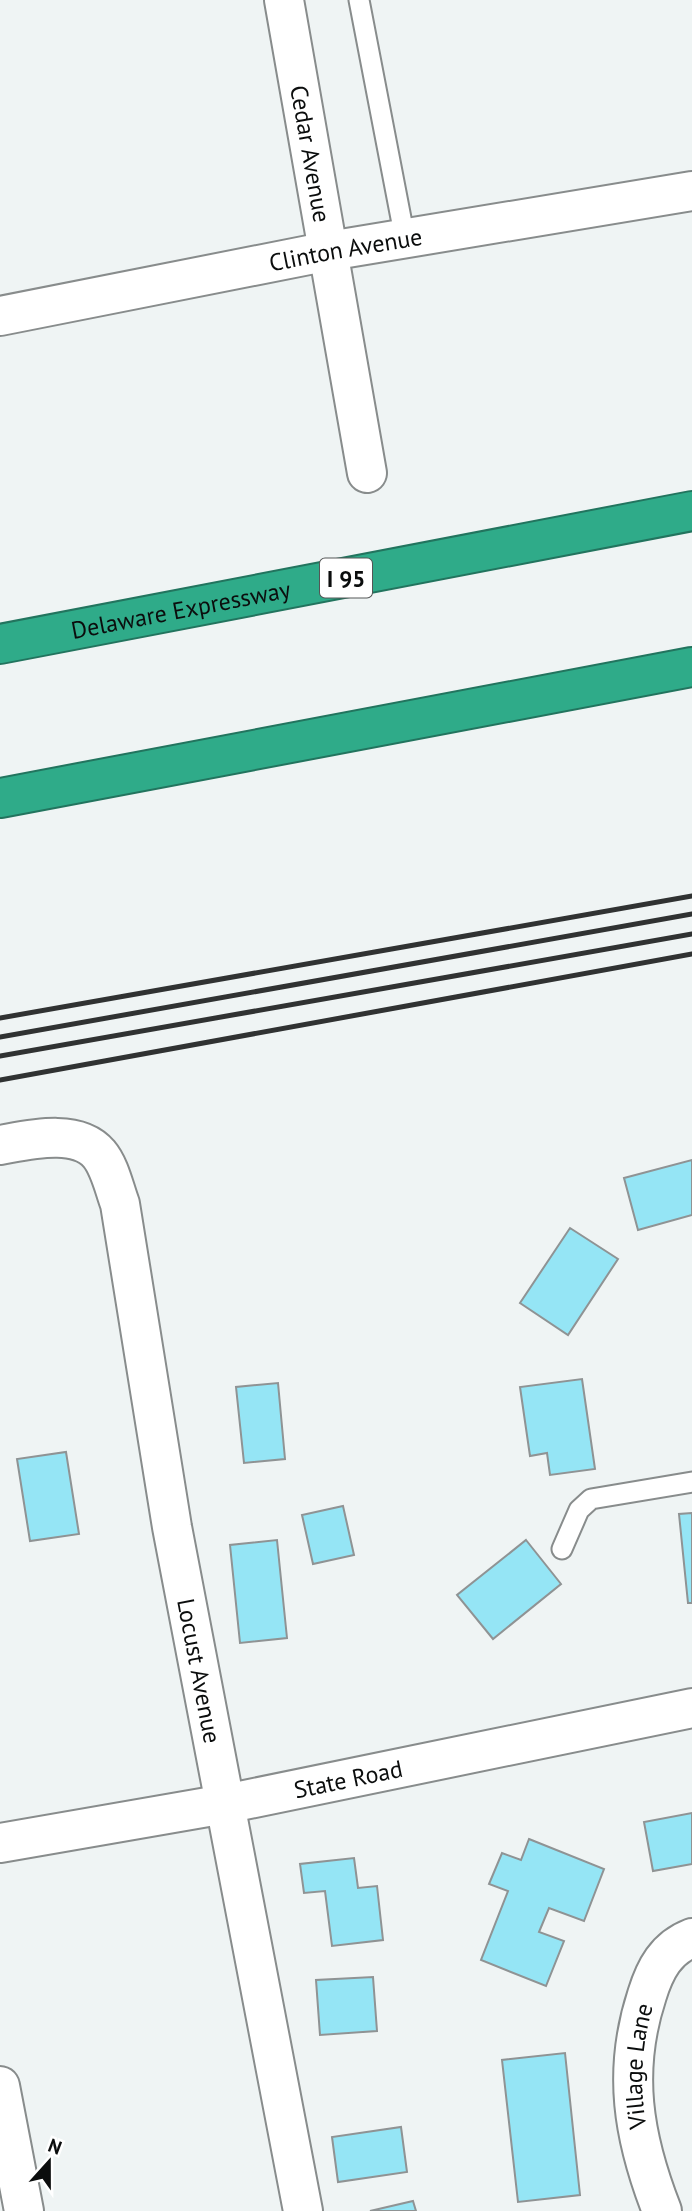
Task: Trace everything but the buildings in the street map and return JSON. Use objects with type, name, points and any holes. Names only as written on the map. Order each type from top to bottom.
[{"type":"highway","name":"Delaware Expressway","points":[[0,644],[692,511]]},
{"type":"highway","points":[[0,798],[692,667]]},
{"type":"street","name":"Cedar Avenue","points":[[284,0],[368,473]]},
{"type":"street","name":"Clinton Avenue","points":[[0,316],[328,251],[692,191]]},
{"type":"street","name":"Locust Avenue","points":[[0,1145],[61,1138],[80,1140],[100,1154],[120,1204],[172,1527],[303,2211]]},
{"type":"street","name":"State Road","points":[[0,1843],[225,1804],[692,1708]]},
{"type":"street","name":"Village Lane","points":[[662,2211],[639,2142],[632,2063],[637,2025],[653,1976],[669,1951],[692,1938]]},
{"type":"street","points":[[0,2086],[24,2211]]},
{"type":"lane","points":[[359,0],[405,239]]},
{"type":"lane","points":[[562,1549],[579,1510],[591,1499],[692,1482]]},
{"type":"railway","points":[[0,1018],[692,896]]},
{"type":"railway","points":[[0,1037],[692,914]]},
{"type":"railway","points":[[0,1056],[692,934]]},
{"type":"railway","points":[[0,1080],[692,954]]}]
